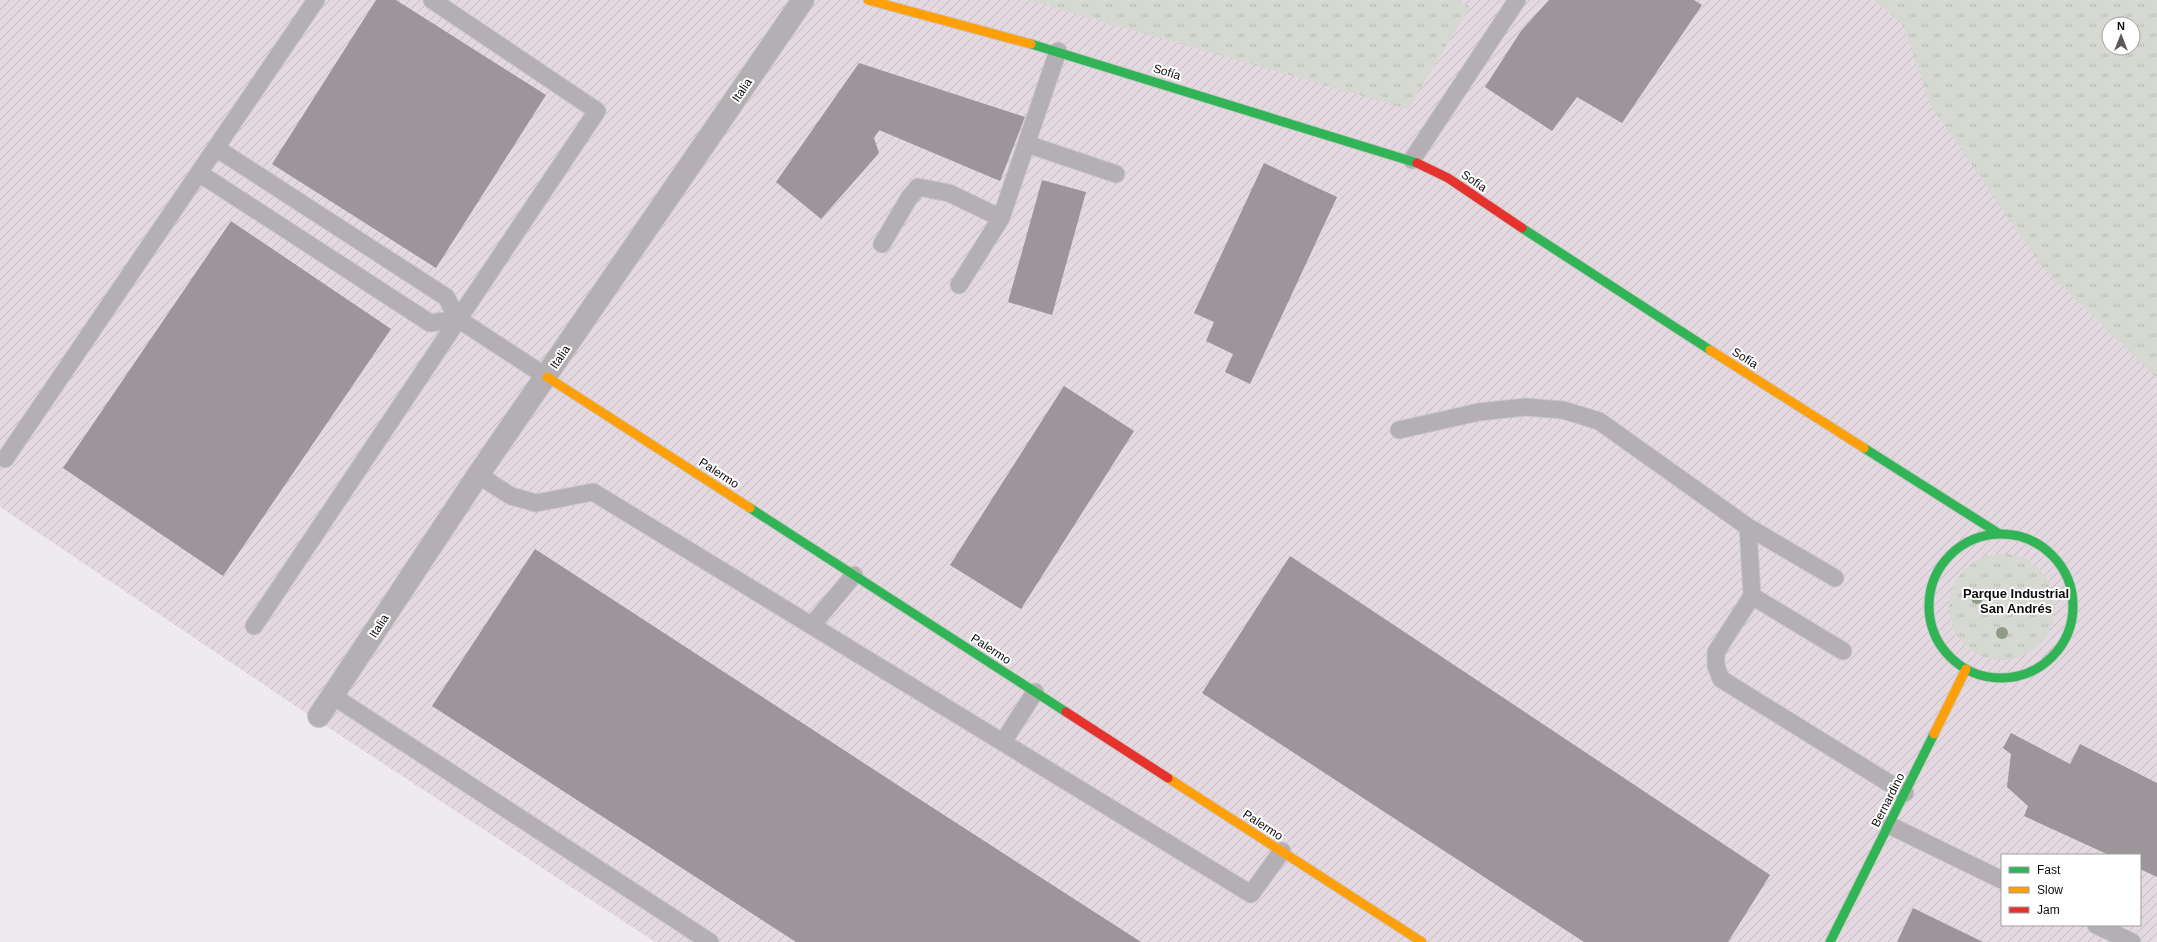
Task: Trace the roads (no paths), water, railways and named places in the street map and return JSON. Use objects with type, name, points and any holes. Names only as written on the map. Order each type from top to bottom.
[{"type":"street","name":"Italia","points":[[319,716],[478,475],[547,377],[803,0]]},
{"type":"street","name":"Sofía","points":[[868,0],[1058,52],[1412,160],[1448,178],[1577,265],[1998,533]]},
{"type":"street","name":"Palermo","points":[[547,377],[1422,942]]},
{"type":"street","points":[[1998,533],[2022,536],[2044,547],[2061,564],[2071,586],[2074,610],[2068,634],[2055,654],[2037,669],[2014,677],[1990,677],[1966,669],[1948,655],[1935,635],[1929,612],[1930,589],[1940,568],[1955,550],[1975,538],[1998,533]]},
{"type":"street","name":"Bernardino","points":[[1830,942],[1966,669]]},
{"type":"lane","points":[[6,459],[316,0]]},
{"type":"lane","points":[[254,626],[597,111],[432,0]]},
{"type":"lane","points":[[1412,160],[1517,0]]},
{"type":"lane","points":[[959,285],[1001,218],[1058,52]]},
{"type":"lane","points":[[1027,144],[1116,174]]},
{"type":"lane","points":[[216,148],[446,297],[458,319],[547,377]]},
{"type":"lane","points":[[199,173],[430,323],[458,319]]},
{"type":"lane","points":[[882,244],[909,198],[918,187],[949,193],[1001,218]]},
{"type":"lane","points":[[1398,430],[1480,412],[1525,407],[1564,410],[1599,421],[1748,527],[1835,578]]},
{"type":"lane","points":[[478,475],[511,496],[536,502],[593,492],[1251,894],[1282,851]]},
{"type":"lane","points":[[1748,527],[1752,596],[1716,652],[1716,666],[1721,679],[1905,793]]},
{"type":"lane","points":[[812,626],[854,575]]},
{"type":"lane","points":[[1752,596],[1843,652]]},
{"type":"lane","points":[[1003,742],[1035,692]]},
{"type":"lane","points":[[333,696],[710,942]]},
{"type":"lane","points":[[1889,825],[2001,880]]},
{"type":"lane","points":[[2098,926],[2132,942]]},
{"type":"district","name":"Parque Industrial San Andrés","points":[[2016,600]]}]
